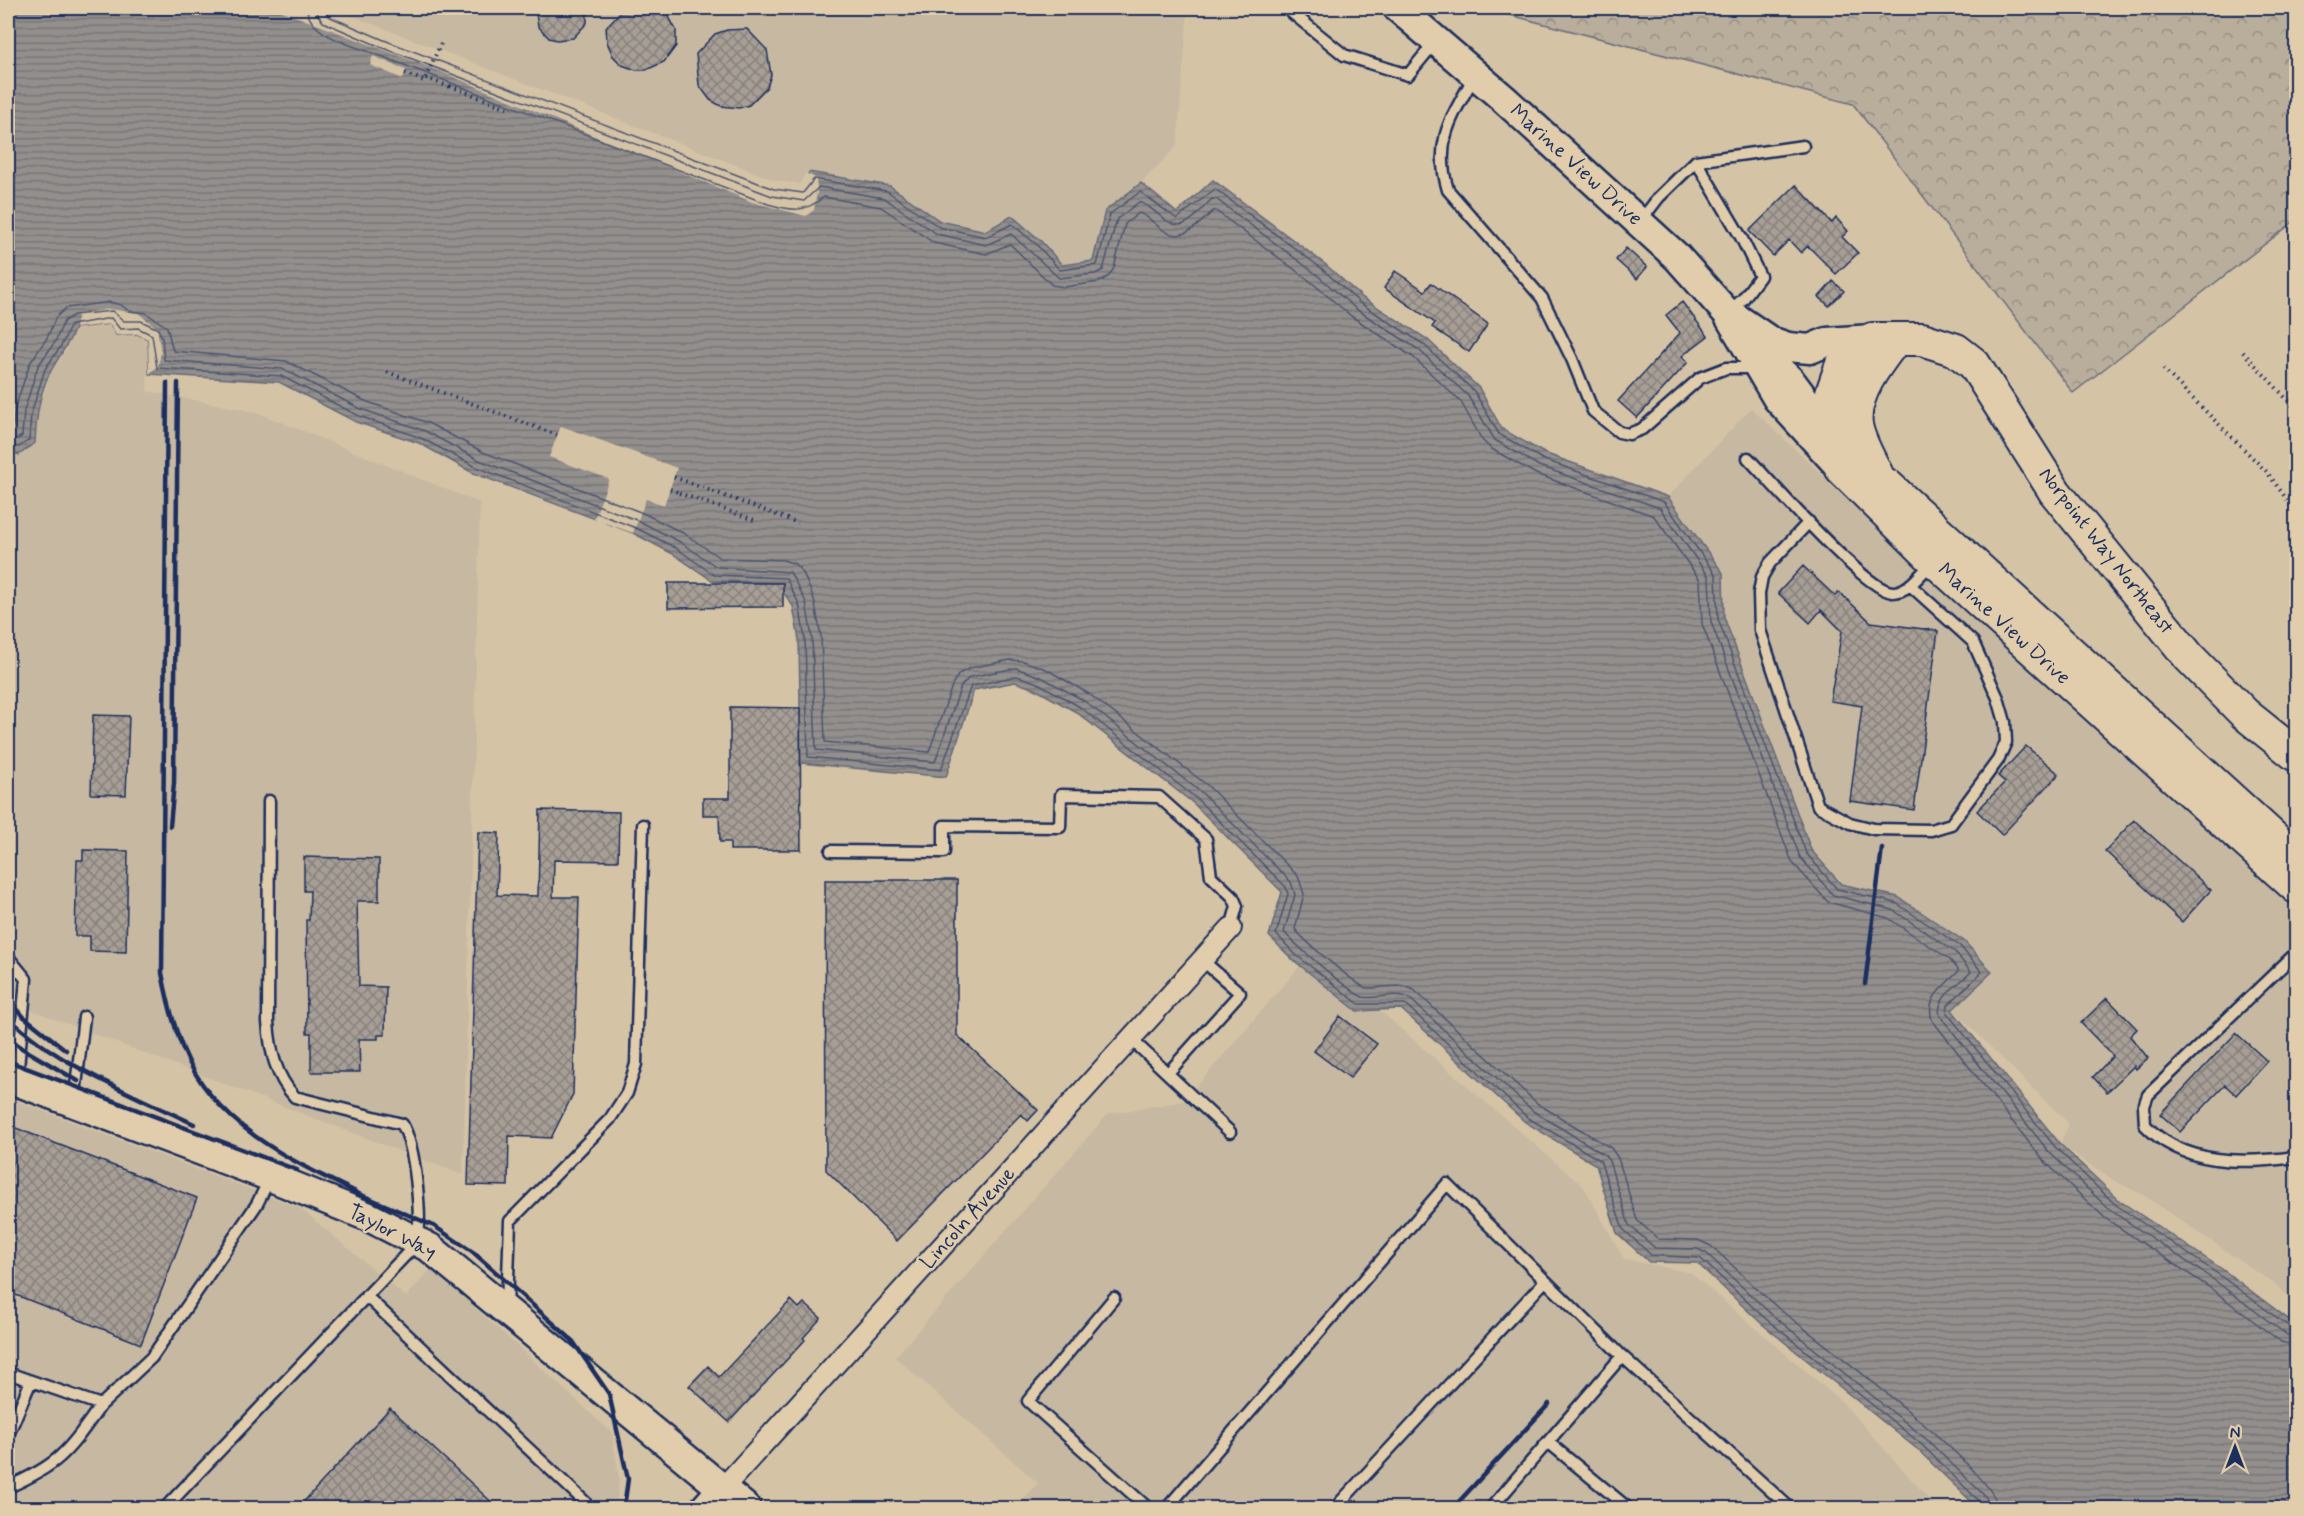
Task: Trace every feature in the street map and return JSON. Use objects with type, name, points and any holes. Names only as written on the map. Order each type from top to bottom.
[{"type":"main road","name":"Marine View Drive","points":[[1398,8],[1677,257],[1750,343],[1790,380],[1831,434],[2296,858]]},
{"type":"main road","name":"Marine View Drive","points":[[1733,324],[1777,398],[1842,468],[1935,561],[2296,887]]},
{"type":"main road","points":[[1733,324],[1788,347],[1810,349],[1827,342],[1881,347]]},
{"type":"main road","name":"Norpoint Way Northeast","points":[[1881,347],[1922,339],[1938,342],[1956,350],[1974,364],[2055,492],[2189,657],[2245,714],[2296,755]]},
{"type":"main road","points":[[1842,468],[1831,434],[1829,415],[1835,379],[1841,367],[1858,347],[1881,347]]},
{"type":"main road","points":[[1878,477],[1856,424],[1862,393],[1881,347]]},
{"type":"main road","points":[[1790,380],[1807,383],[1835,379]]},
{"type":"main road","name":"Taylor Way","points":[[12,1080],[271,1177],[369,1217],[430,1248],[507,1311],[714,1499],[746,1509]]},
{"type":"street","name":"Lincoln Avenue","points":[[714,1499],[1231,928]]},
{"type":"lane","points":[[1291,12],[1344,55],[1408,75],[1437,41]]},
{"type":"lane","points":[[1475,75],[1454,113],[1442,146],[1441,167],[1448,190],[1542,298],[1593,411],[1618,432],[1629,434],[1642,429],[1700,378],[1726,368],[1759,368]]},
{"type":"lane","points":[[1639,223],[1659,197],[1696,161],[1803,146]]},
{"type":"lane","points":[[1696,161],[1741,237],[1760,276],[1743,300],[1733,324]]},
{"type":"lane","points":[[1748,458],[1852,566],[1880,587],[1892,592],[1910,585],[1935,561]]},
{"type":"lane","points":[[1809,522],[1770,563],[1762,577],[1760,630],[1818,806],[1850,823],[1874,829],[1931,830],[1950,824],[1998,760],[2006,742],[2005,722],[1998,698],[1973,642],[1910,585]]},
{"type":"lane","points":[[831,851],[944,852],[944,826],[1060,827],[1061,795],[1159,797],[1206,839],[1211,876],[1233,897],[1237,906],[1231,928]]},
{"type":"lane","points":[[165,1509],[418,1242],[420,1219],[414,1174],[408,1134],[402,1124],[295,1097],[285,1083],[271,1054],[268,1022],[269,801]]},
{"type":"lane","points":[[507,1311],[510,1221],[610,1119],[627,1093],[636,1064],[643,825]]},
{"type":"lane","points":[[2296,953],[2148,1095],[2144,1106],[2145,1125],[2157,1138],[2197,1156],[2236,1162],[2296,1157]]},
{"type":"lane","points":[[8,957],[26,979],[12,1080]]},
{"type":"lane","points":[[1168,1073],[1240,993],[1202,960]]},
{"type":"lane","points":[[74,1103],[84,1017]]},
{"type":"lane","points":[[1131,1039],[1230,1132]]},
{"type":"lane","points":[[8,1487],[56,1463],[67,1453],[101,1405],[152,1357],[257,1204],[271,1177]]},
{"type":"lane","points":[[1167,1509],[1447,1184],[1622,1356],[1790,1509]]},
{"type":"lane","points":[[1335,1509],[1545,1281]]},
{"type":"lane","points":[[366,1296],[585,1502],[578,1509]]},
{"type":"lane","points":[[1114,1298],[1028,1401],[1148,1509]]},
{"type":"lane","points":[[1491,1509],[1622,1356]]},
{"type":"lane","points":[[8,1373],[101,1405]]},
{"type":"lane","points":[[8,1435],[31,1382]]},
{"type":"lane","points":[[1548,1442],[1628,1509]]},
{"type":"path","points":[[425,79],[442,41]]},
{"type":"path","points":[[405,73],[460,90]]},
{"type":"path","points":[[450,86],[507,108]]},
{"type":"path","points":[[2243,352],[2296,409]]},
{"type":"path","points":[[2163,369],[2267,472],[2296,512]]},
{"type":"path","points":[[387,372],[557,435]]},
{"type":"path","points":[[674,477],[798,523]]},
{"type":"path","points":[[670,489],[754,520]]},
{"type":"path","points":[[679,493],[706,502]]},
{"type":"shaded area","points":[[324,8],[1188,8],[1177,146],[1141,183],[1105,211],[1093,261],[1061,265],[1041,241],[940,221],[890,186],[802,187],[776,183]]},
{"type":"shaded area","points":[[110,324],[116,335],[137,334],[149,339],[147,391],[256,412],[480,503],[463,1175],[8,1001],[8,450],[20,455],[35,443],[37,415],[51,371],[67,349],[75,328]]},
{"type":"shaded area","points":[[1751,408],[2101,734],[2296,908],[2296,1303],[2273,1283],[2145,1196],[2109,1178],[2060,1144],[2069,1124],[1952,1009],[1991,972],[1964,941],[1898,897],[1841,884],[1811,850],[1724,617],[1723,573],[1668,497]]},
{"type":"shaded area","points":[[1300,966],[1357,1011],[1379,1010],[1584,1187],[1624,1259],[1691,1273],[1842,1402],[1937,1508],[1015,1508],[1038,1483],[895,1357],[1108,1114],[1184,1101]]},
{"type":"shaded area","points":[[8,1098],[300,1208],[406,1297],[432,1268],[612,1433],[619,1479],[616,1508],[8,1508]]},
{"type":"green space","points":[[1499,8],[2296,8],[2296,220],[2073,393],[1853,104],[1506,14]]},
{"type":"water","points":[[8,8],[324,8],[776,183],[802,187],[809,172],[890,186],[940,221],[986,231],[1012,216],[1041,241],[1062,265],[1093,261],[1105,211],[1141,183],[1177,213],[1213,180],[1325,264],[1363,298],[1427,339],[1479,388],[1502,429],[1544,453],[1668,497],[1723,573],[1724,617],[1811,850],[1841,884],[1898,897],[1964,941],[1992,972],[1952,1010],[2060,1144],[2120,1201],[2222,1269],[2296,1325],[2296,1508],[1978,1508],[1917,1449],[1762,1324],[1697,1263],[1649,1262],[1617,1233],[1596,1165],[1525,1122],[1401,1009],[1357,1011],[1292,959],[1269,936],[1282,892],[1193,803],[1076,712],[1035,689],[1015,682],[974,690],[946,777],[801,763],[799,640],[793,606],[783,592],[783,583],[713,581],[673,554],[633,533],[473,473],[419,443],[356,422],[279,382],[149,374],[148,339],[137,334],[116,335],[110,324],[75,328],[44,386],[37,415],[35,443],[19,455],[8,450]]},
{"type":"pier","points":[[274,8],[334,9],[777,181],[800,184],[805,173],[816,178],[817,192],[814,210],[806,216],[752,202],[442,72]]},
{"type":"pier","points":[[373,56],[406,70],[403,79],[370,65]]},
{"type":"pier","points":[[109,309],[138,313],[157,328],[161,353],[158,366],[149,374],[148,339],[137,334],[116,335],[110,324],[75,328],[78,314]]},
{"type":"pier","points":[[561,426],[677,468],[664,505],[646,499],[633,533],[594,519],[609,479],[549,457]]},
{"type":"building","points":[[535,8],[587,8],[587,23],[573,38],[557,40],[549,38],[538,26]]},
{"type":"building","points":[[624,8],[660,8],[668,15],[676,30],[676,46],[664,62],[646,70],[636,70],[622,65],[613,56],[607,42],[606,27]]},
{"type":"building","points":[[747,29],[767,50],[771,75],[767,87],[749,105],[739,108],[721,106],[710,100],[699,85],[696,54],[715,34],[727,30]]},
{"type":"building","points":[[1796,185],[1832,223],[1836,218],[1848,231],[1842,237],[1858,253],[1836,274],[1808,246],[1801,253],[1789,240],[1773,256],[1749,231]]},
{"type":"building","points":[[1626,248],[1647,267],[1637,279],[1616,260]]},
{"type":"building","points":[[1395,271],[1425,291],[1431,283],[1488,324],[1469,352],[1432,327],[1435,323],[1384,288]]},
{"type":"building","points":[[1833,281],[1844,291],[1829,306],[1819,297]]},
{"type":"building","points":[[1682,302],[1708,336],[1682,356],[1688,362],[1637,418],[1618,401],[1680,333],[1666,315]]},
{"type":"building","points":[[1803,566],[1835,596],[1839,592],[1871,622],[1938,631],[1914,810],[1850,801],[1862,706],[1830,701],[1842,631],[1821,610],[1810,623],[1778,593]]},
{"type":"building","points":[[668,583],[783,583],[783,607],[668,608]]},
{"type":"building","points":[[730,707],[800,708],[801,850],[730,850],[730,842],[720,842],[719,815],[703,815],[703,798],[730,798]]},
{"type":"building","points":[[93,715],[129,716],[126,795],[91,794]]},
{"type":"building","points":[[2026,746],[2059,774],[2002,835],[1977,811],[2005,782],[1998,776]]},
{"type":"building","points":[[540,810],[619,812],[618,861],[554,860],[553,897],[579,897],[573,1094],[551,1138],[509,1136],[508,1186],[468,1185],[478,832],[499,833],[497,895],[538,896]]},
{"type":"building","points":[[2134,820],[2211,890],[2182,922],[2105,851]]},
{"type":"building","points":[[83,850],[128,851],[126,952],[90,951],[90,936],[75,936],[77,860],[83,860]]},
{"type":"building","points":[[304,857],[379,859],[379,901],[357,901],[359,986],[386,987],[385,1035],[378,1035],[378,1039],[359,1039],[360,1072],[311,1072],[311,1033],[307,1033],[306,920],[309,920],[310,891],[304,891]]},
{"type":"building","points":[[825,880],[957,880],[957,1035],[1038,1110],[1028,1121],[1021,1114],[897,1241],[826,1170]]},
{"type":"building","points":[[2107,998],[2137,1029],[2130,1036],[2148,1058],[2136,1069],[2134,1066],[2107,1092],[2093,1077],[2113,1056],[2081,1023]]},
{"type":"building","points":[[1340,1016],[1377,1044],[1350,1078],[1314,1051]]},
{"type":"building","points":[[2236,1033],[2267,1061],[2236,1095],[2225,1085],[2180,1132],[2160,1114]]},
{"type":"building","points":[[8,1125],[197,1198],[141,1344],[8,1292]]},
{"type":"building","points":[[791,1300],[799,1308],[804,1303],[821,1318],[803,1338],[805,1340],[729,1422],[689,1386],[708,1366],[719,1377]]},
{"type":"building","points":[[390,1408],[499,1509],[297,1509]]},
{"type":"railway","points":[[167,383],[162,973],[168,1002],[183,1049],[196,1075],[213,1098],[233,1118],[279,1152],[356,1192]]},
{"type":"railway","points":[[170,826],[174,783],[178,383]]},
{"type":"railway","points":[[1865,984],[1882,848]]},
{"type":"railway","points":[[8,998],[23,1016],[66,1050]]},
{"type":"railway","points":[[8,1017],[27,1034],[72,1064],[194,1124]]},
{"type":"railway","points":[[8,1036],[20,1047],[78,1081]]},
{"type":"railway","points":[[8,1061],[297,1170]]},
{"type":"railway","points":[[350,1190],[434,1226],[473,1252],[572,1340],[609,1394],[628,1479],[624,1508]]},
{"type":"railway","points":[[1453,1508],[1549,1404]]}]
